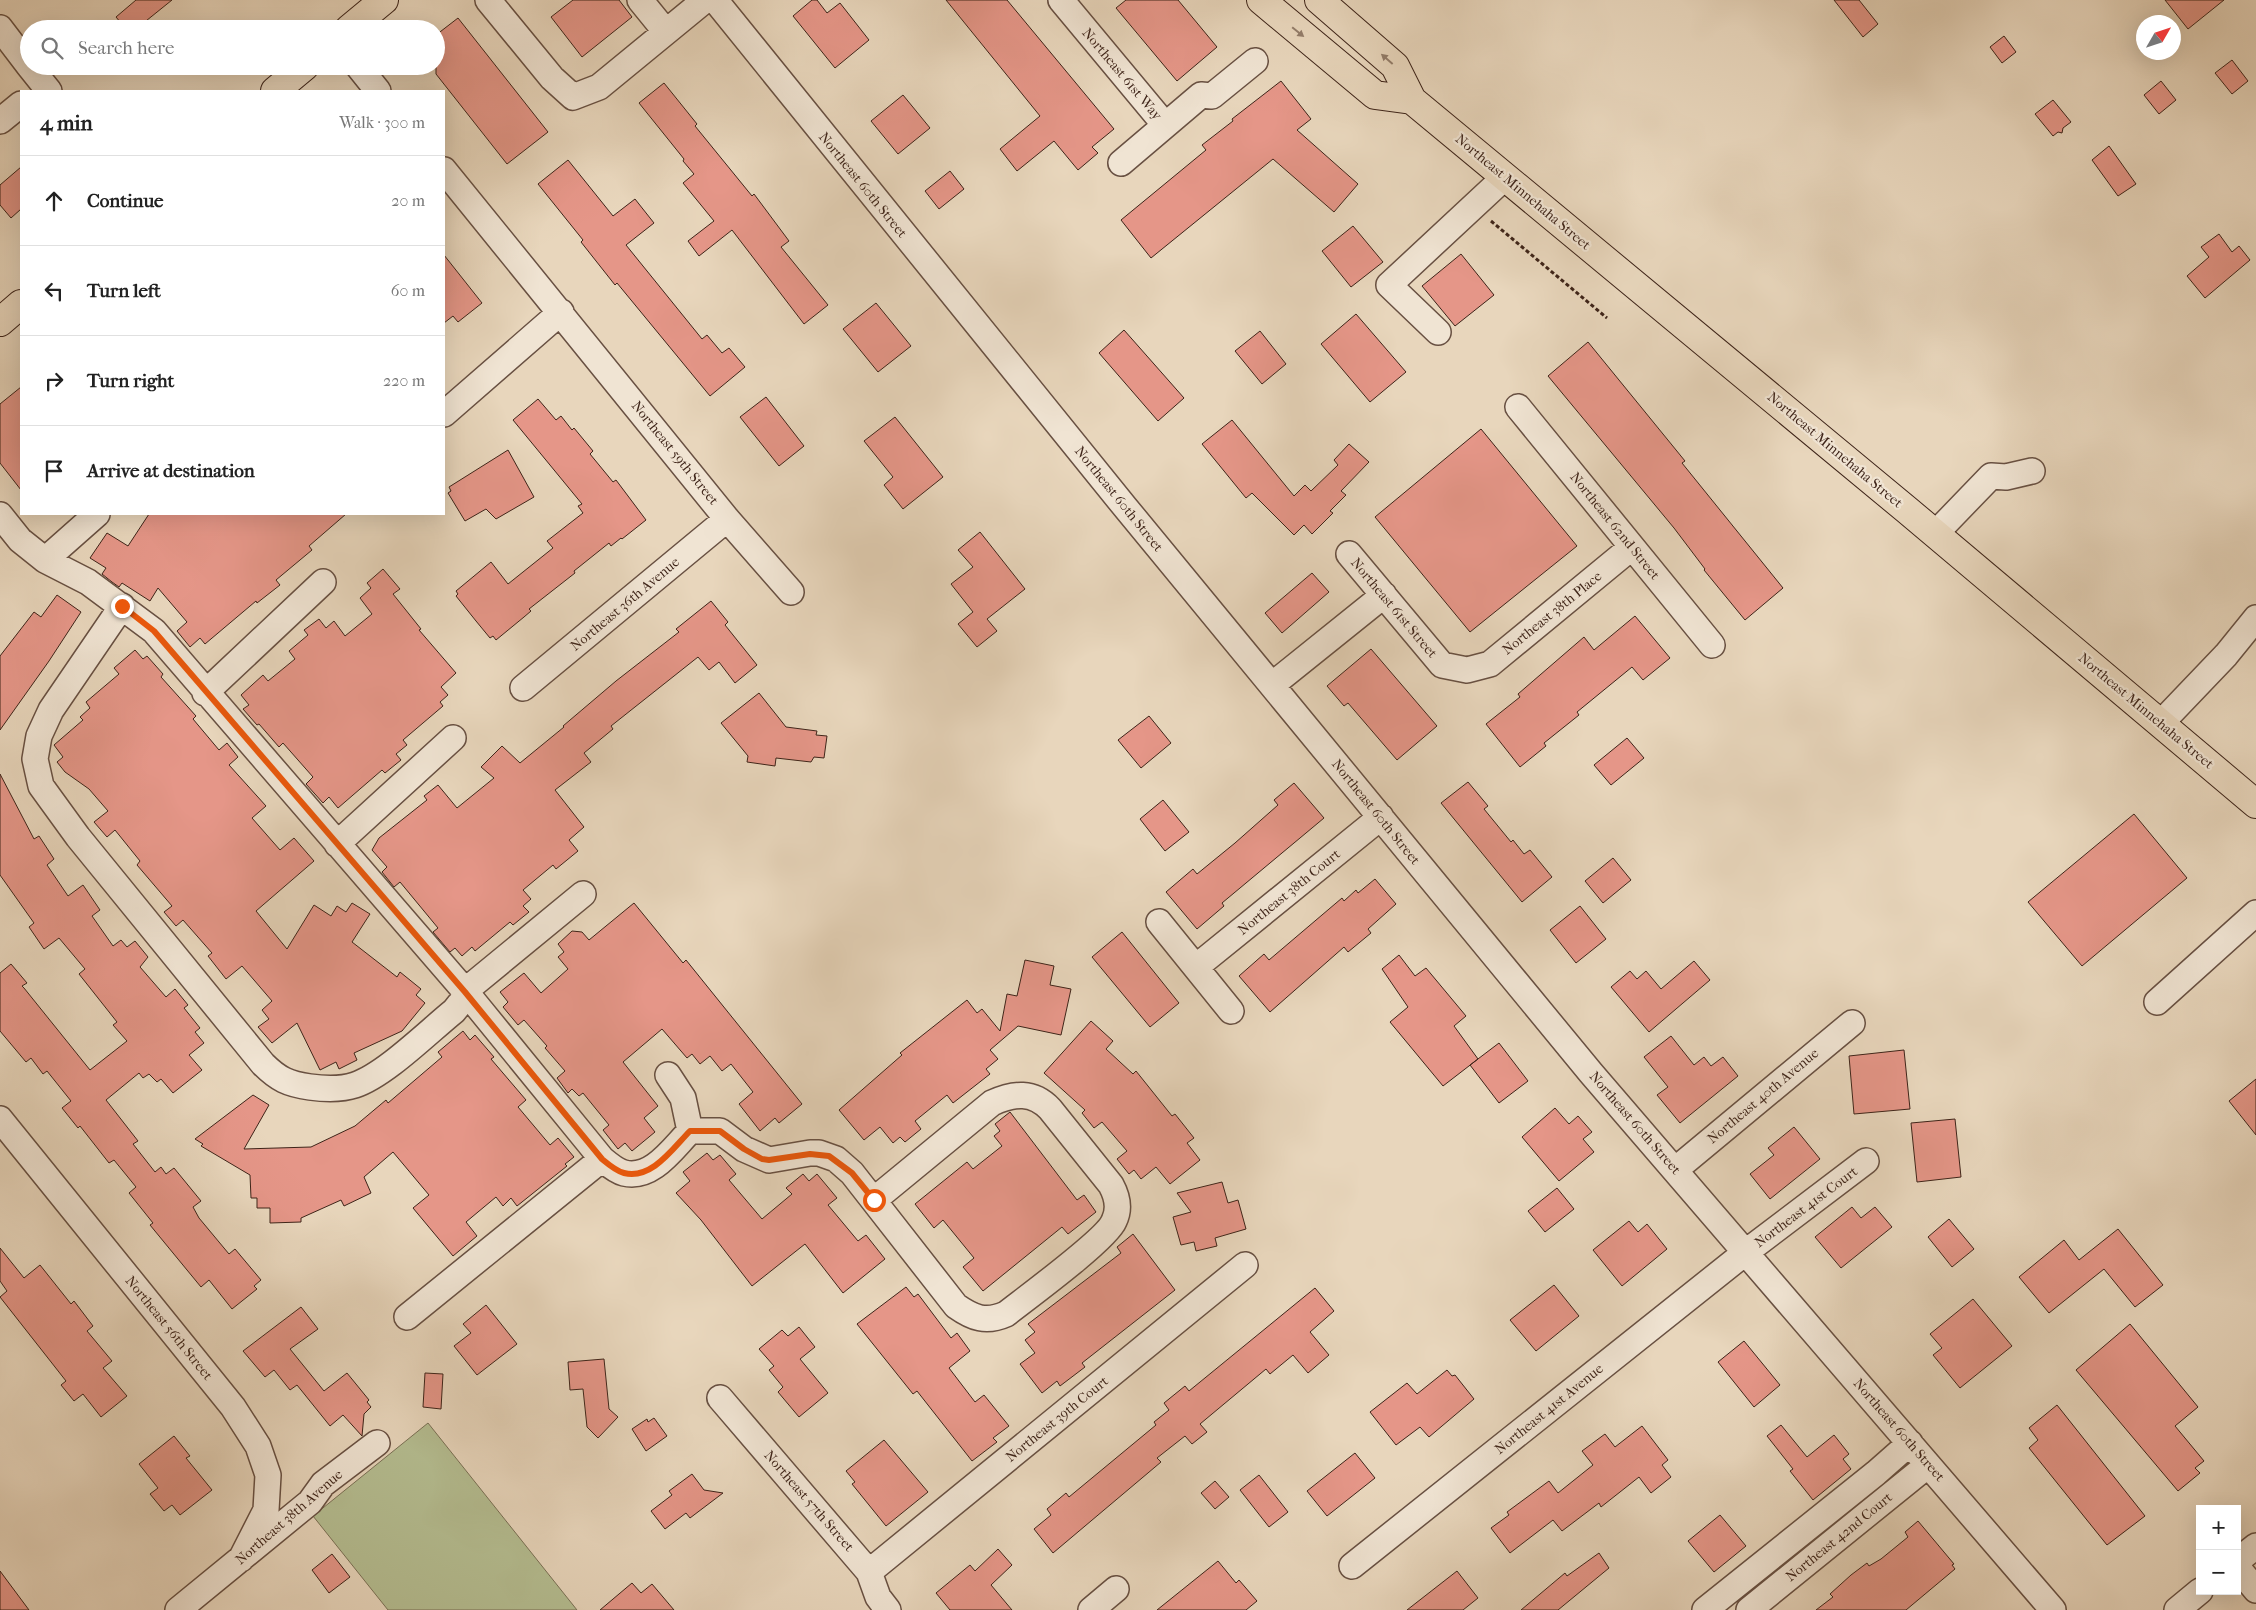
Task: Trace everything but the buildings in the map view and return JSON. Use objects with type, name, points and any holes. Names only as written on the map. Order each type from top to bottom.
[{"type":"main road","points":[[360,20],[384,0]]},
{"type":"main road","points":[[1262,0],[1375,95],[1412,100]]},
{"type":"main road","name":"Northeast Minnehaha Street","points":[[1319,0],[1395,66],[1412,100],[1936,534],[2256,804]]},
{"type":"main road","points":[[276,90],[294,75]]},
{"type":"main road","points":[[0,322],[20,305]]},
{"type":"street","points":[[640,0],[666,32]]},
{"type":"street","points":[[497,3],[552,78],[573,97],[599,87],[705,0]]},
{"type":"street","name":"Northeast 60th Street","points":[[715,0],[859,180],[1272,686],[1591,1073],[2053,1610]]},
{"type":"street","name":"Northeast 61st Way","points":[[1061,0],[1165,125]]},
{"type":"street","points":[[0,28],[20,54]]},
{"type":"street","name":"Northeast 61st Way","points":[[1121,163],[1200,95],[1212,96],[1255,61]]},
{"type":"street","points":[[35,75],[44,89]]},
{"type":"street","points":[[365,75],[377,90]]},
{"type":"street","points":[[0,121],[20,105]]},
{"type":"street","name":"Northeast 59th Street","points":[[445,171],[727,519],[791,592]]},
{"type":"street","points":[[1438,332],[1390,284],[1505,177]]},
{"type":"street","points":[[445,413],[561,312]]},
{"type":"street","name":"Northeast 62nd Street","points":[[1518,407],[1712,645]]},
{"type":"street","points":[[1936,534],[1991,476],[2006,477],[2032,470]]},
{"type":"street","points":[[0,515],[20,540],[45,560],[88,582],[154,631],[465,992],[602,1159],[624,1173],[644,1172],[654,1167],[690,1131],[720,1131],[750,1152],[769,1160],[810,1154],[829,1156],[852,1173],[956,1306],[968,1315],[983,1320],[997,1318],[1006,1314],[1100,1238],[1114,1223],[1118,1208],[1115,1192],[1050,1109],[1038,1099],[1022,1095],[1013,1095],[992,1103],[874,1200]]},
{"type":"street","points":[[45,560],[96,515]]},
{"type":"street","name":"Northeast 36th Avenue","points":[[523,688],[727,519]]},
{"type":"street","name":"Northeast 38th Place","points":[[1467,670],[1490,664],[1632,547]]},
{"type":"street","name":"Northeast 61st Street","points":[[1349,554],[1442,665],[1467,670]]},
{"type":"street","points":[[206,693],[323,582]]},
{"type":"street","points":[[1272,686],[1384,595]]},
{"type":"street","points":[[122,606],[51,710],[39,736],[35,760],[41,786],[78,837],[263,1064],[277,1078],[297,1086],[328,1090],[356,1085],[381,1071],[454,1011],[462,1001],[465,992],[583,894]]},
{"type":"street","points":[[2160,723],[2226,655],[2256,618]]},
{"type":"street","points":[[336,844],[453,738]]},
{"type":"street","name":"Northeast 38th Court","points":[[1196,967],[1381,817]]},
{"type":"street","points":[[2157,1002],[2256,913]]},
{"type":"street","points":[[1159,922],[1232,1011]]},
{"type":"street","name":"Northeast 40th Avenue","points":[[1675,1170],[1852,1023]]},
{"type":"street","points":[[668,1075],[683,1098],[690,1131]]},
{"type":"street","name":"Northeast 56th Street","points":[[0,1119],[232,1407],[258,1446],[268,1475],[266,1510],[241,1558]]},
{"type":"street","points":[[407,1317],[602,1159]]},
{"type":"street","name":"Northeast 41st Court","points":[[1746,1252],[1866,1161]]},
{"type":"street","name":"Northeast 41st Avenue","points":[[1352,1566],[1746,1252]]},
{"type":"street","name":"Northeast 39th Court","points":[[869,1572],[1245,1265]]},
{"type":"street","name":"Northeast 57th Street","points":[[720,1398],[869,1572],[878,1597],[888,1610]]},
{"type":"street","name":"Northeast 38th Avenue","points":[[178,1610],[310,1502],[323,1484],[377,1443]]},
{"type":"street","points":[[1705,1610],[1876,1473],[1910,1443]]},
{"type":"street","name":"Northeast 42nd Court","points":[[1749,1610],[1928,1464]]},
{"type":"street","points":[[2241,1558],[2256,1546]]},
{"type":"street","points":[[2241,1572],[2256,1590]]},
{"type":"street","points":[[1091,1610],[1116,1589]]},
{"type":"street","points":[[2177,1610],[2196,1594]]},
{"type":"path","points":[[1488,219],[1607,318]]},
{"type":"green space","points":[[428,1423],[577,1610],[388,1610],[313,1516]]},
{"type":"route","points":[[122,606],[154,631],[465,992],[602,1159],[613,1168],[624,1173],[644,1172],[654,1167],[690,1131],[712,1130],[726,1134],[744,1149],[762,1159],[769,1160],[819,1153],[836,1159],[852,1173],[874,1200]]}]
